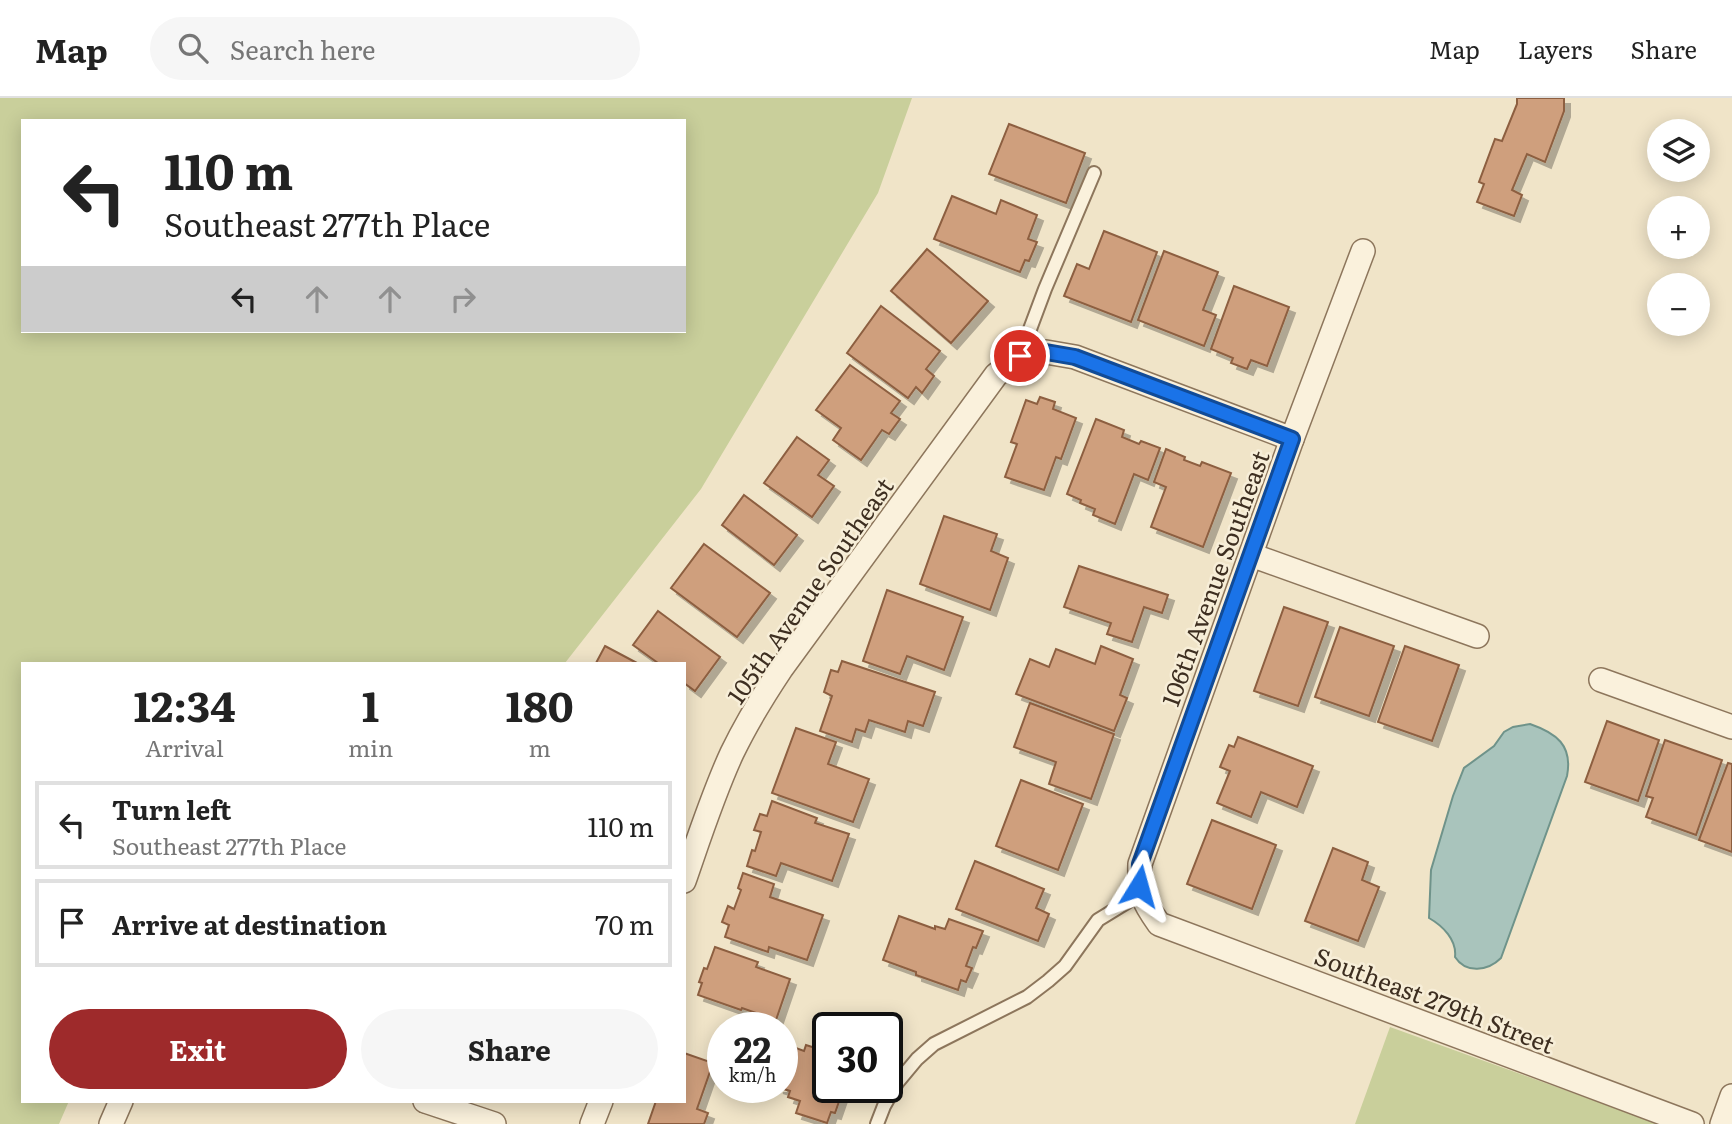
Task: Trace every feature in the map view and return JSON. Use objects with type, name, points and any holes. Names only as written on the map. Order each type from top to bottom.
[{"type":"street","name":"106th Avenue Southeast","points":[[1159,923],[1147,906],[1139,886],[1140,864],[1292,439],[1363,251]]},
{"type":"street","points":[[1020,356],[1046,352],[1075,357],[1292,439]]},
{"type":"street","name":"105th Avenue Southeast","points":[[686,875],[709,808],[732,754],[753,711],[780,669],[996,375],[1020,356]]},
{"type":"street","points":[[1251,555],[1477,636]]},
{"type":"street","points":[[1601,680],[1732,727]]},
{"type":"street","name":"Southeast 279th Street","points":[[1159,923],[1692,1124]]},
{"type":"street","points":[[1723,1124],[1732,1096]]},
{"type":"street","points":[[111,1124],[120,1103]]},
{"type":"street","points":[[431,1103],[494,1124]]},
{"type":"street","points":[[592,1124],[600,1103]]},
{"type":"lane","points":[[1020,356],[1094,173]]},
{"type":"lane","points":[[877,1124],[897,1083],[934,1045],[1027,998],[1065,966],[1098,920],[1142,893]]},
{"type":"green space","points":[[0,98],[912,98],[878,193],[701,489],[566,662],[21,662],[21,1103],[68,1103],[59,1124],[0,1124]]},
{"type":"green space","points":[[1390,1027],[1659,1124],[1355,1124]]},
{"type":"water","points":[[1530,724],[1555,736],[1565,748],[1567,776],[1501,958],[1484,968],[1471,968],[1455,957],[1454,945],[1448,934],[1429,918],[1431,870],[1464,768],[1494,746],[1504,732],[1513,727]]},
{"type":"building","points":[[1517,98],[1564,98],[1564,111],[1545,162],[1527,154],[1512,190],[1522,195],[1514,216],[1477,202],[1484,184],[1479,182],[1495,139],[1502,141]]},
{"type":"building","points":[[1009,124],[1085,153],[1066,203],[989,174]]},
{"type":"building","points":[[952,196],[996,214],[1001,200],[1037,215],[1028,239],[1037,242],[1029,261],[1025,260],[1020,272],[934,239]]},
{"type":"building","points":[[1104,231],[1157,252],[1131,322],[1064,296],[1077,264],[1089,269]]},
{"type":"building","points":[[927,249],[988,301],[951,343],[891,291]]},
{"type":"building","points":[[1164,251],[1218,272],[1203,310],[1216,315],[1204,346],[1138,320]]},
{"type":"building","points":[[1234,286],[1289,307],[1267,366],[1251,360],[1247,369],[1231,363],[1233,358],[1211,349]]},
{"type":"building","points":[[881,306],[940,351],[926,369],[934,376],[922,393],[916,387],[908,398],[847,353]]},
{"type":"building","points":[[850,365],[900,401],[891,413],[900,419],[889,434],[882,430],[861,460],[833,440],[841,428],[816,410]]},
{"type":"building","points":[[1040,397],[1055,402],[1053,409],[1076,418],[1061,459],[1056,457],[1044,490],[1005,477],[1017,444],[1011,442],[1026,400],[1037,404]]},
{"type":"building","points":[[1096,419],[1124,430],[1122,437],[1160,448],[1148,480],[1134,474],[1115,524],[1093,515],[1095,509],[1067,494]]},
{"type":"building","points":[[797,437],[829,460],[818,475],[834,486],[812,517],[764,483]]},
{"type":"building","points":[[1166,449],[1200,466],[1202,462],[1231,473],[1203,547],[1151,527],[1166,487],[1154,482]]},
{"type":"building","points":[[744,495],[797,535],[774,565],[722,525]]},
{"type":"building","points":[[944,516],[997,534],[991,551],[1008,558],[990,610],[920,584]]},
{"type":"building","points":[[704,544],[770,593],[737,637],[671,588]]},
{"type":"building","points":[[1079,566],[1168,595],[1162,613],[1144,607],[1132,642],[1107,634],[1111,623],[1064,607]]},
{"type":"building","points":[[887,590],[963,617],[944,670],[907,656],[900,674],[863,661]]},
{"type":"building","points":[[1284,607],[1328,622],[1298,706],[1254,691]]},
{"type":"building","points":[[658,611],[720,657],[695,691],[686,684],[686,662],[657,662],[633,645]]},
{"type":"building","points":[[1340,627],[1394,646],[1369,716],[1315,697]]},
{"type":"building","points":[[605,646],[635,662],[597,662]]},
{"type":"building","points":[[1101,646],[1133,659],[1120,695],[1127,698],[1114,731],[1016,694],[1030,659],[1049,667],[1056,649],[1095,664]]},
{"type":"building","points":[[1405,646],[1459,665],[1432,741],[1378,722]]},
{"type":"building","points":[[842,661],[935,692],[923,726],[908,721],[905,732],[869,720],[865,732],[856,729],[852,742],[820,731],[832,696],[824,692],[831,670],[838,672]]},
{"type":"building","points":[[1030,703],[1114,734],[1091,799],[1049,784],[1056,762],[1014,747]]},
{"type":"building","points":[[1607,721],[1659,740],[1638,801],[1585,782]]},
{"type":"building","points":[[796,728],[836,742],[828,764],[869,779],[853,822],[772,793]]},
{"type":"building","points":[[1238,737],[1313,766],[1297,807],[1261,792],[1251,817],[1217,803],[1230,771],[1220,767],[1229,745],[1234,747]]},
{"type":"building","points":[[1665,740],[1722,760],[1696,835],[1646,817],[1653,798],[1646,796]]},
{"type":"building","points":[[1728,763],[1732,764],[1732,852],[1699,840]]},
{"type":"building","points":[[1021,780],[1083,804],[1058,870],[996,846]]},
{"type":"building","points":[[772,801],[817,818],[815,823],[849,834],[832,881],[781,863],[776,876],[747,866],[761,832],[754,830],[760,814],[767,816]]},
{"type":"building","points":[[1212,820],[1276,845],[1252,909],[1187,884]]},
{"type":"building","points":[[1333,848],[1368,862],[1362,880],[1379,887],[1358,941],[1305,921]]},
{"type":"building","points":[[975,861],[1044,889],[1036,908],[1049,914],[1038,941],[956,909]]},
{"type":"building","points":[[743,873],[774,884],[770,897],[823,915],[807,960],[769,947],[768,952],[725,937],[729,925],[722,922],[728,906],[734,909],[741,890],[738,888]]},
{"type":"building","points":[[899,916],[935,929],[935,926],[945,929],[949,919],[983,931],[966,966],[972,968],[966,982],[961,980],[958,990],[883,960]]},
{"type":"building","points":[[715,947],[758,962],[756,967],[790,979],[779,1012],[741,1010],[698,995],[702,983],[699,982],[704,968],[707,969]]},
{"type":"building","points":[[806,1045],[812,1047],[812,1103],[838,1103],[827,1123],[796,1113],[800,1101],[798,1049],[804,1051]]},
{"type":"building","points":[[686,1054],[707,1061],[707,1080],[697,1109],[708,1113],[704,1124],[648,1124],[655,1103],[686,1103]]},
{"type":"route","points":[[1020,356],[1046,352],[1075,357],[1292,439],[1140,864],[1139,886]]}]
